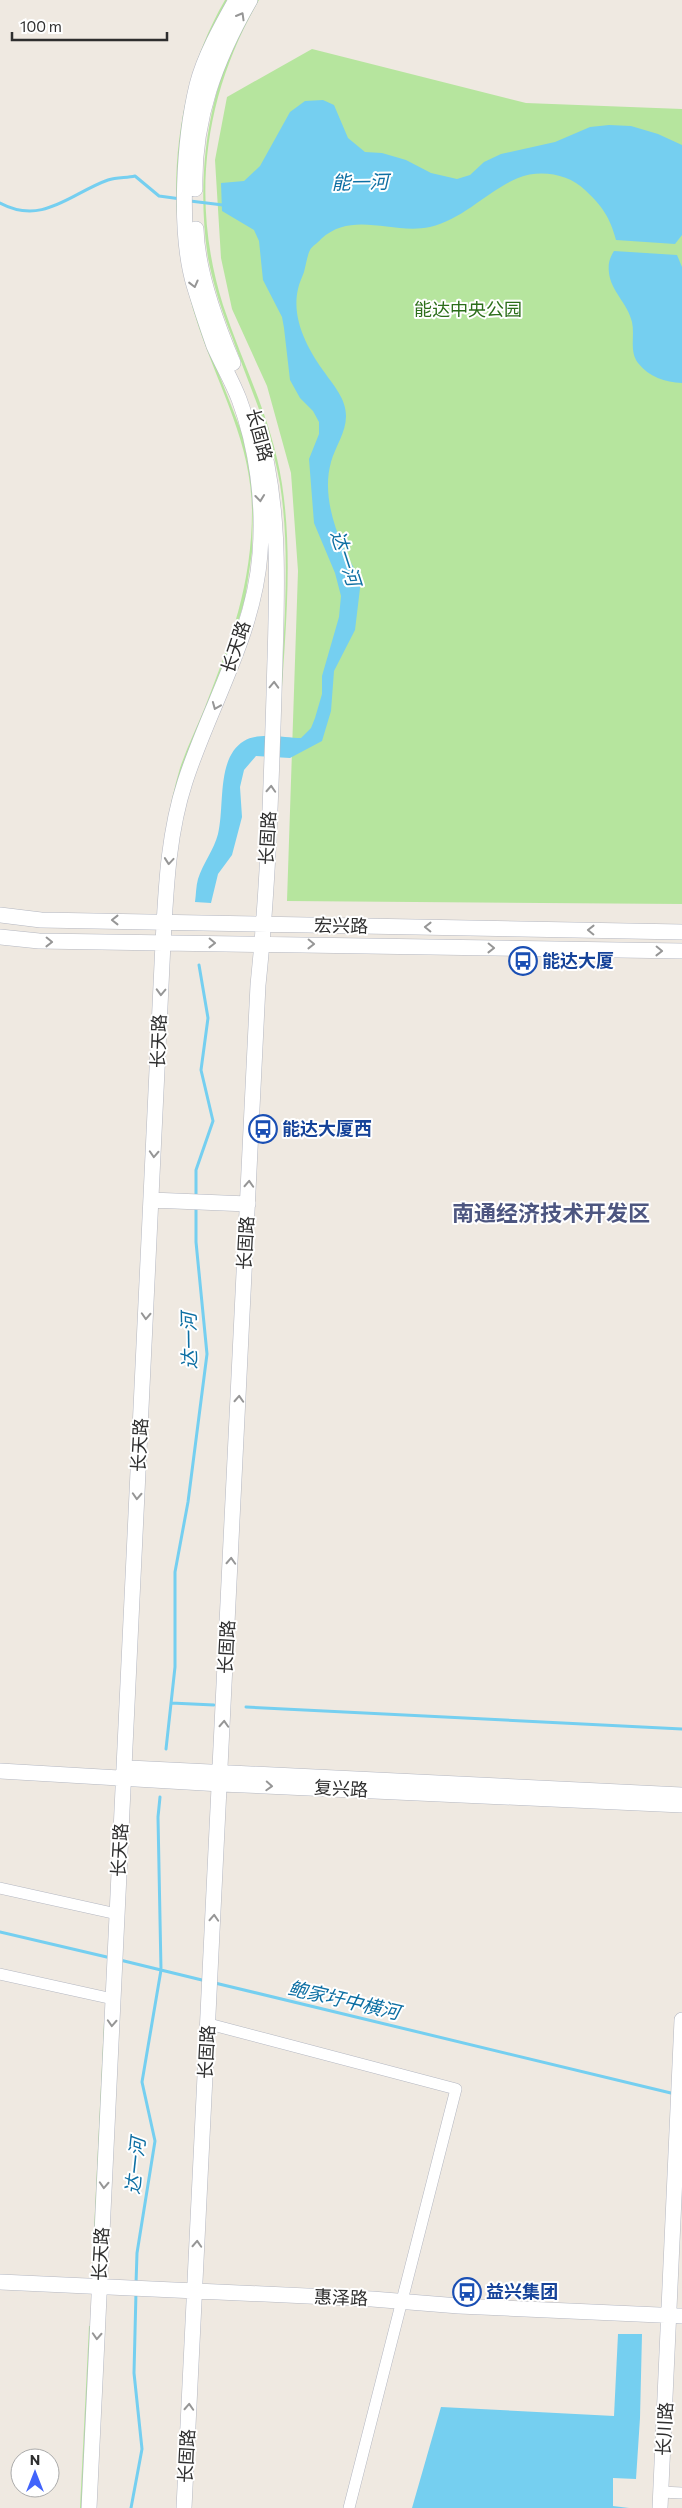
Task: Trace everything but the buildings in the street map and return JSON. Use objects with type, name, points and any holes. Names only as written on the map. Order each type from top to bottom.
[{"type":"street","name":"长固路","points":[[236,0],[222,25],[198,83],[185,160],[187,241],[193,283],[214,346],[239,399]]},
{"type":"street","name":"长固路","points":[[184,2508],[212,1966],[258,985],[272,759],[278,550],[268,466],[248,397],[220,331],[207,287],[196,237],[195,182],[198,147],[208,87],[230,34],[250,0]]},
{"type":"street","name":"长天路","points":[[89,2508],[164,920],[170,848],[185,782],[236,649],[254,594],[260,555],[261,500],[251,438],[239,399]]},
{"type":"street","name":"宏兴路","points":[[0,915],[41,920],[164,920],[263,925],[682,932]]},
{"type":"street","name":"宏兴路","points":[[0,937],[39,942],[682,952]]},
{"type":"street","points":[[151,1200],[248,1204]]},
{"type":"street","name":"复兴路","points":[[0,1761],[124,1772],[682,1805]]},
{"type":"street","name":"复兴路","points":[[0,1770],[124,1772]]},
{"type":"street","name":"复兴路","points":[[221,1778],[682,1795]]},
{"type":"street","points":[[0,1888],[117,1914]]},
{"type":"street","points":[[0,1974],[113,2000]]},
{"type":"street","name":"长川路","points":[[660,2508],[676,2316],[678,2078],[682,2020]]},
{"type":"street","points":[[209,2024],[456,2089],[400,2302],[378,2400],[349,2508]]},
{"type":"street","name":"惠泽路","points":[[0,2282],[676,2316]]},
{"type":"street","points":[[661,2492],[682,2493]]},
{"type":"green space","points":[[225,0],[227,0],[198,66],[180,148],[202,331],[242,433],[251,476],[253,509],[252,552],[245,599],[231,646],[182,768],[159,891],[172,798],[183,760],[205,707],[231,635],[244,587],[251,537],[252,510],[246,462],[233,417],[207,351],[187,288],[176,204],[177,161],[182,119],[192,78],[206,38]]},
{"type":"green space","points":[[257,0],[259,0],[240,36],[226,73],[215,111],[208,149],[205,187],[207,226],[213,266],[223,305],[264,415],[282,484],[286,513],[288,573],[280,721],[286,572],[284,513],[280,484],[271,446],[215,288],[208,258],[203,204],[206,149],[216,94],[234,43]]},
{"type":"green space","name":"能达中央公园","points":[[312,49],[526,103],[682,109],[682,904],[287,901],[298,571],[291,473],[267,386],[232,309],[221,258],[215,160],[227,97]]},
{"type":"green space","points":[[104,2022],[106,2022],[95,2250],[93,2250]]},
{"type":"green space","points":[[89,2326],[91,2326],[82,2508],[80,2508]]},
{"type":"water","points":[[323,100],[334,105],[348,138],[365,152],[382,153],[406,160],[431,173],[457,179],[470,175],[484,162],[501,154],[555,142],[590,127],[609,125],[631,126],[658,134],[682,145],[682,235],[675,244],[616,240],[605,212],[585,190],[563,177],[536,174],[518,178],[454,218],[430,227],[416,229],[373,225],[346,226],[333,230],[311,249],[298,287],[297,312],[302,334],[307,344],[339,393],[344,404],[346,422],[331,462],[328,492],[334,524],[346,554],[361,580],[355,630],[334,671],[331,711],[322,741],[290,758],[256,756],[244,770],[240,787],[242,817],[232,855],[218,874],[211,903],[195,902],[198,879],[218,834],[223,783],[229,759],[235,749],[250,738],[264,736],[301,738],[311,728],[322,694],[322,676],[339,617],[341,596],[335,573],[314,523],[309,459],[319,434],[319,422],[313,411],[300,398],[290,380],[282,317],[263,280],[259,241],[254,230],[222,211],[221,183],[244,181],[260,166],[290,112],[305,101]]},
{"type":"water","points":[[614,251],[677,255],[682,267],[682,383],[664,380],[652,375],[642,368],[635,358],[633,327],[630,315],[610,280],[609,262]]},
{"type":"water","points":[[618,2334],[642,2334],[636,2479],[613,2478],[613,2506],[629,2508],[412,2508],[441,2407],[614,2416]]},
{"type":"waterway","name":"能一河","points":[[0,203],[15,209],[30,211],[43,209],[56,205],[108,180],[135,176],[159,196],[181,199]]},
{"type":"waterway","name":"能一河","points":[[190,201],[223,205]]},
{"type":"waterway","name":"达一河","points":[[196,1197],[196,1170],[213,1121],[201,1070],[208,1018],[199,965]]},
{"type":"waterway","name":"达一河","points":[[166,1749],[175,1667],[175,1572],[188,1502],[207,1354],[196,1242],[196,1205]]},
{"type":"waterway","points":[[171,1703],[214,1705]]},
{"type":"waterway","points":[[246,1707],[682,1729]]},
{"type":"waterway","name":"达一河","points":[[136,2284],[137,2253],[155,2141],[142,2082],[161,1970],[158,1817],[160,1797]]},
{"type":"waterway","name":"鲍家圩中横河","points":[[0,1932],[111,1958]]},
{"type":"waterway","name":"鲍家圩中横河","points":[[120,1960],[206,1981]]},
{"type":"waterway","name":"鲍家圩中横河","points":[[215,1983],[675,2094]]},
{"type":"waterway","name":"达一河","points":[[131,2508],[142,2449],[134,2373],[136,2292]]},
{"type":"place","name":"能达大厦","points":[[523,961]]},
{"type":"place","name":"能达大厦西","points":[[263,1129]]},
{"type":"place","name":"益兴集团","points":[[467,2292]]},
{"type":"district","name":"南通经济技术开发区","points":[[551,1213]]}]
